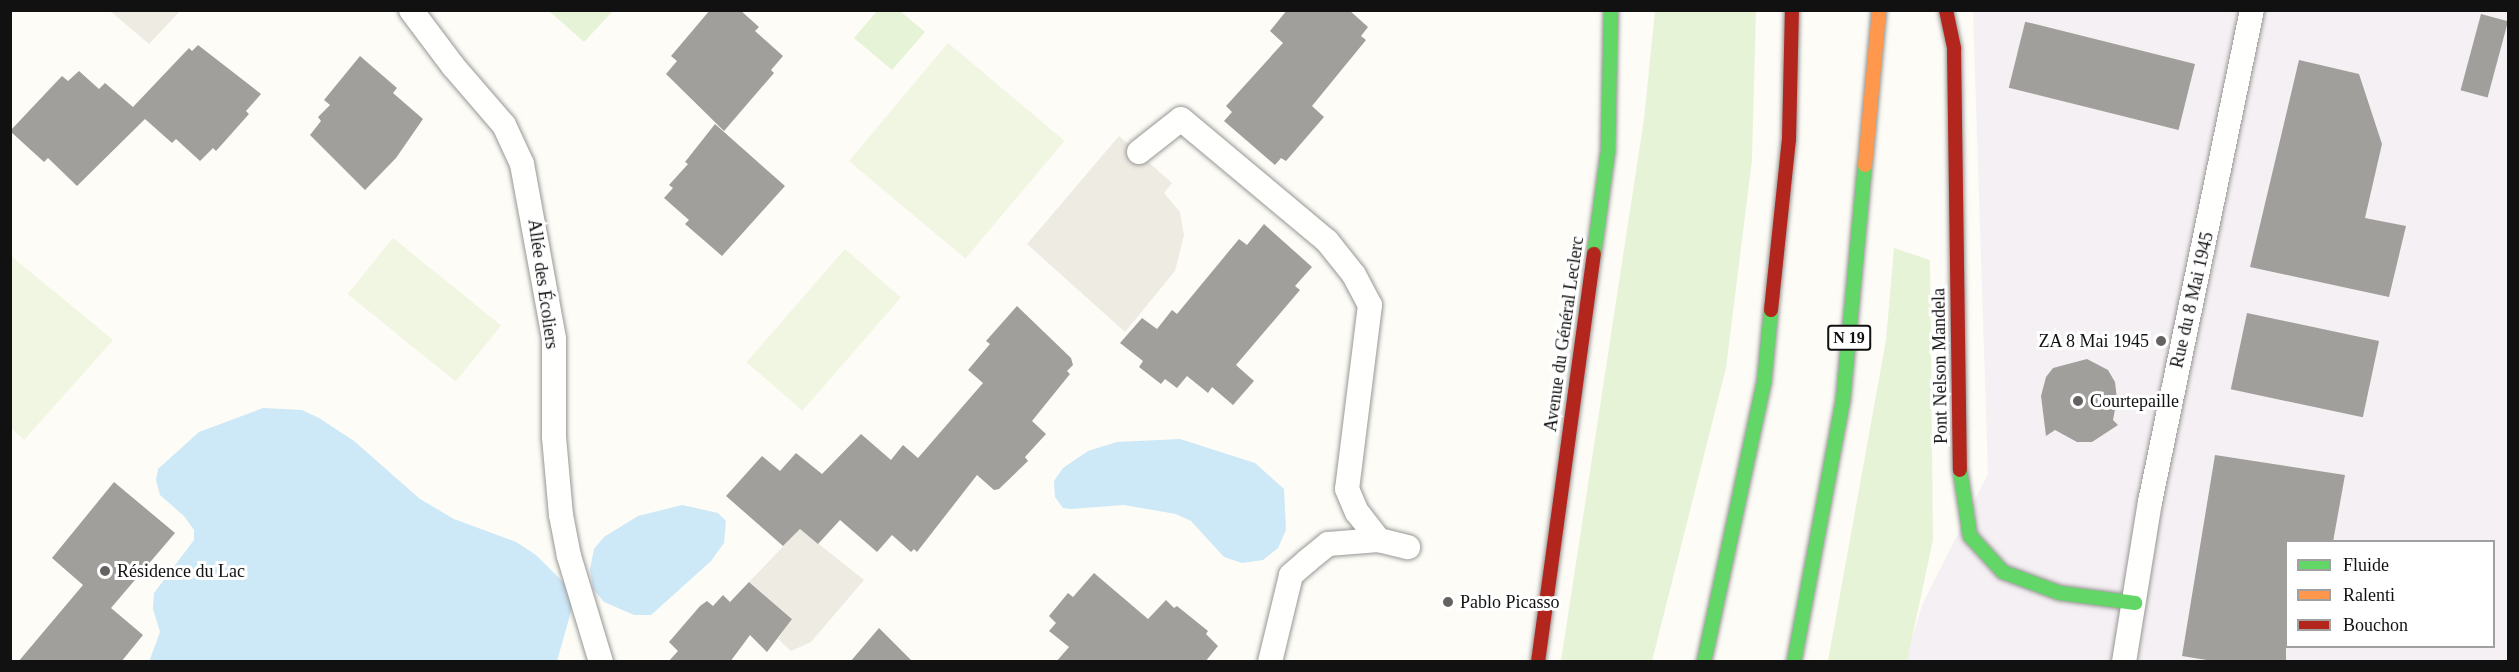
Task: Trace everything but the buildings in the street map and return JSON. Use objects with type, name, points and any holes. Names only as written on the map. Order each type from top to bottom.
[{"type":"main road","name":"Avenue du Général Leclerc","points":[[1538,662],[1608,150],[1611,10]]},
{"type":"main road","points":[[1704,662],[1764,383],[1790,139],[1792,10]]},
{"type":"main road","name":"N 19","points":[[1794,662],[1843,400],[1879,10]]},
{"type":"main road","name":"Pont Nelson Mandela","points":[[1946,10],[1954,49],[1960,480],[1970,536],[2003,572],[2028,584],[2060,593],[2135,603]]},
{"type":"main road","points":[[1705,584],[1764,383]]},
{"type":"street","name":"Allée des Écoliers","points":[[411,10],[453,66],[504,125],[522,164],[554,339],[554,437],[561,514],[569,556],[588,610],[601,662]]},
{"type":"street","name":"Rue du 8 Mai 1945","points":[[2124,662],[2152,490],[2252,10]]},
{"type":"street","points":[[1139,152],[1181,119],[1327,242],[1354,275],[1370,305],[1347,489],[1357,512],[1379,540]]},
{"type":"street","points":[[1270,662],[1291,575],[1328,544],[1379,540],[1408,548]]},
{"type":"shaded area","points":[[110,11],[180,11],[149,44]]},
{"type":"shaded area","points":[[1973,11],[2508,11],[2508,661],[1905,662],[1922,605],[1988,474]]},
{"type":"shaded area","points":[[1119,136],[1172,183],[1164,193],[1180,212],[1184,235],[1175,271],[1125,332],[1027,244]]},
{"type":"shaded area","points":[[800,529],[864,580],[811,642],[791,651],[778,639],[792,618],[749,582]]},
{"type":"green space","points":[[549,11],[613,11],[584,42]]},
{"type":"green space","points":[[877,11],[900,11],[925,32],[892,70],[854,38]]},
{"type":"green space","points":[[1655,11],[1756,11],[1752,160],[1726,368],[1652,661],[1561,661],[1644,119]]},
{"type":"green space","points":[[948,43],[1064,141],[965,259],[849,161]]},
{"type":"green space","points":[[393,238],[501,325],[456,381],[348,294]]},
{"type":"green space","points":[[1894,248],[1930,260],[1933,540],[1907,661],[1828,661],[1886,340]]},
{"type":"green space","points":[[845,249],[901,298],[802,411],[747,362]]},
{"type":"green space","points":[[11,256],[113,340],[24,440],[11,428]]},
{"type":"water","points":[[263,408],[302,410],[319,418],[354,441],[420,499],[454,519],[516,542],[536,555],[567,586],[572,608],[557,661],[149,662],[160,632],[153,609],[154,593],[194,540],[194,530],[184,516],[160,495],[156,480],[158,469],[199,432]]},
{"type":"water","points":[[1180,439],[1255,463],[1284,489],[1286,530],[1278,548],[1263,560],[1242,563],[1224,557],[1191,521],[1176,514],[1124,505],[1070,509],[1063,508],[1055,497],[1054,481],[1063,468],[1088,451],[1117,442]]},
{"type":"water","points":[[682,505],[718,513],[726,521],[724,543],[711,561],[651,615],[634,615],[604,602],[593,589],[590,569],[594,549],[604,537],[638,516]]},
{"type":"traffic: fast","points":[[1594,254],[1608,150],[1611,10]]},
{"type":"traffic: fast","points":[[1794,662],[1843,400],[1865,165]]},
{"type":"traffic: fast","points":[[1704,662],[1764,383],[1771,310]]},
{"type":"traffic: fast","points":[[1960,470],[1970,536],[2003,572],[2060,593],[2135,603]]},
{"type":"traffic: slow","points":[[1865,165],[1879,10]]},
{"type":"traffic: jam","points":[[1771,310],[1789,139],[1792,10]]},
{"type":"traffic: jam","points":[[1946,10],[1954,49],[1960,470]]},
{"type":"traffic: jam","points":[[1538,662],[1594,254]]},
{"type":"place","name":"ZA 8 Mai 1945","points":[[2161,341]]},
{"type":"place","name":"Courtepaille","points":[[2078,401]]},
{"type":"place","name":"Résidence du Lac","points":[[105,571]]},
{"type":"place","name":"Pablo Picasso","points":[[1448,602]]}]
